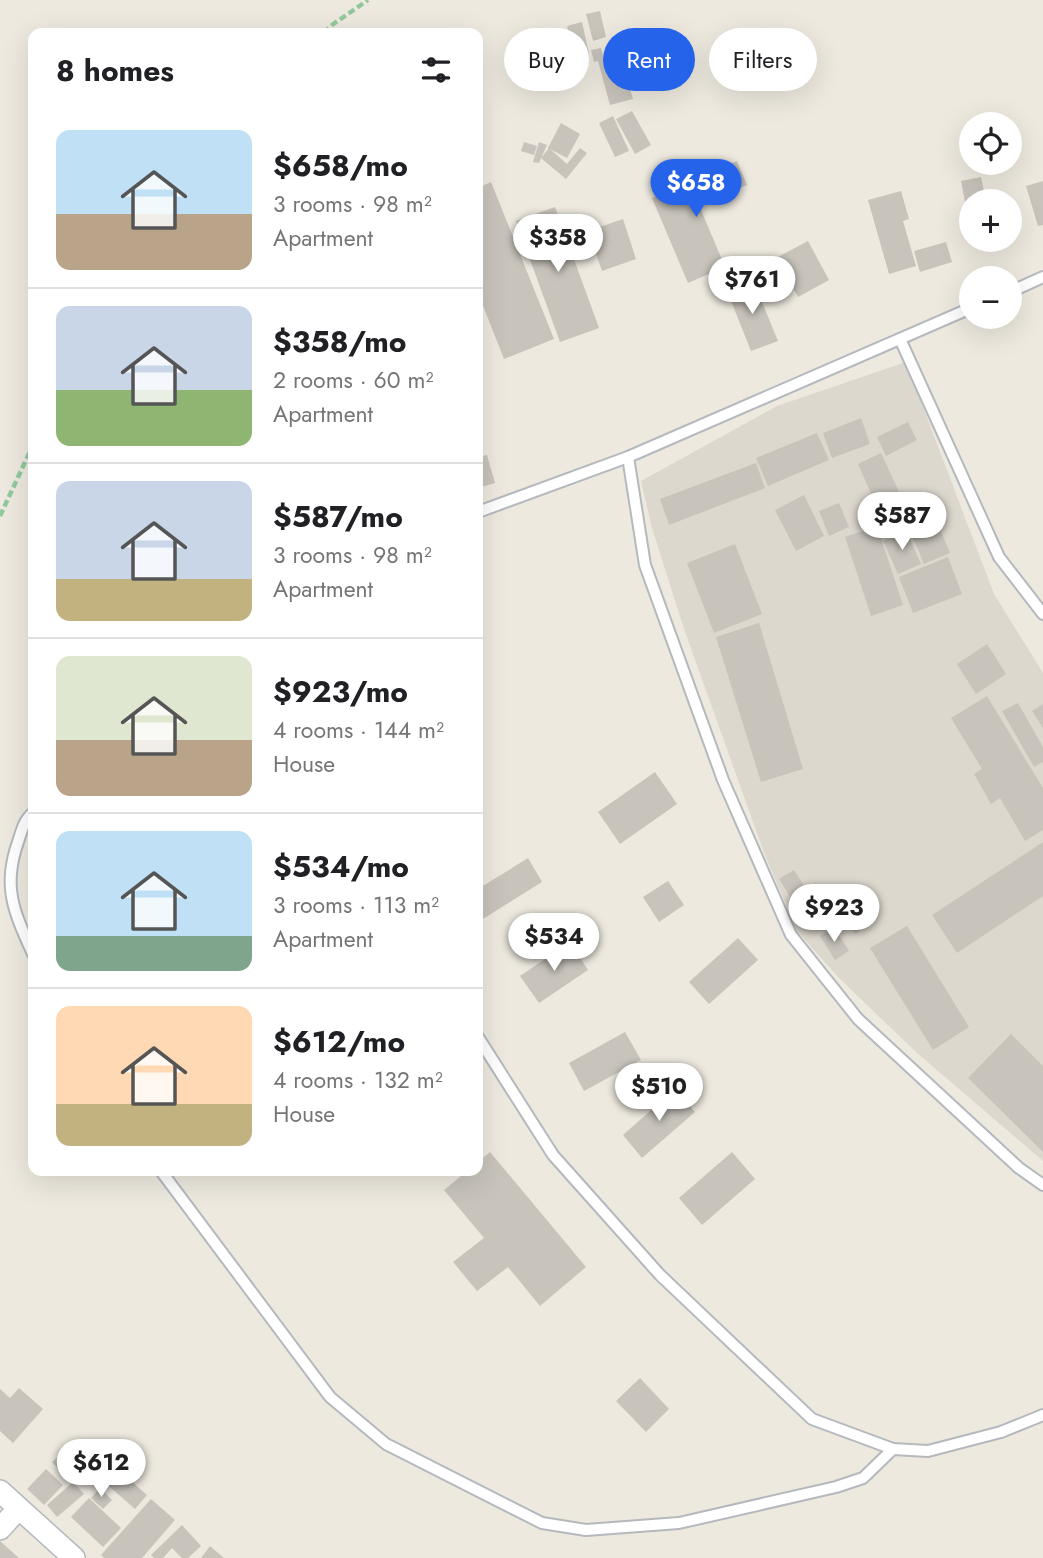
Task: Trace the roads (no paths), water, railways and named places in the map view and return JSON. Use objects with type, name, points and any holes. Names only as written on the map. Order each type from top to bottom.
[{"type":"street","points":[[0,1491],[74,1558]]},
{"type":"street","points":[[0,1529],[19,1509]]},
{"type":"lane","points":[[1022,287],[1043,278]]},
{"type":"lane","points":[[483,510],[628,457],[959,313]]},
{"type":"lane","points":[[900,339],[999,556],[1043,614]]},
{"type":"lane","points":[[628,457],[645,565],[723,780],[791,935],[858,1019],[1019,1168],[1043,1185]]},
{"type":"lane","points":[[28,817],[9,866],[14,913],[28,943]]},
{"type":"lane","points":[[483,1045],[553,1155],[660,1275],[812,1419],[893,1449],[928,1451],[1001,1432],[1043,1415]]},
{"type":"lane","points":[[165,1176],[330,1397],[386,1444],[542,1523],[586,1530],[679,1523],[836,1487],[863,1478],[893,1449]]}]
